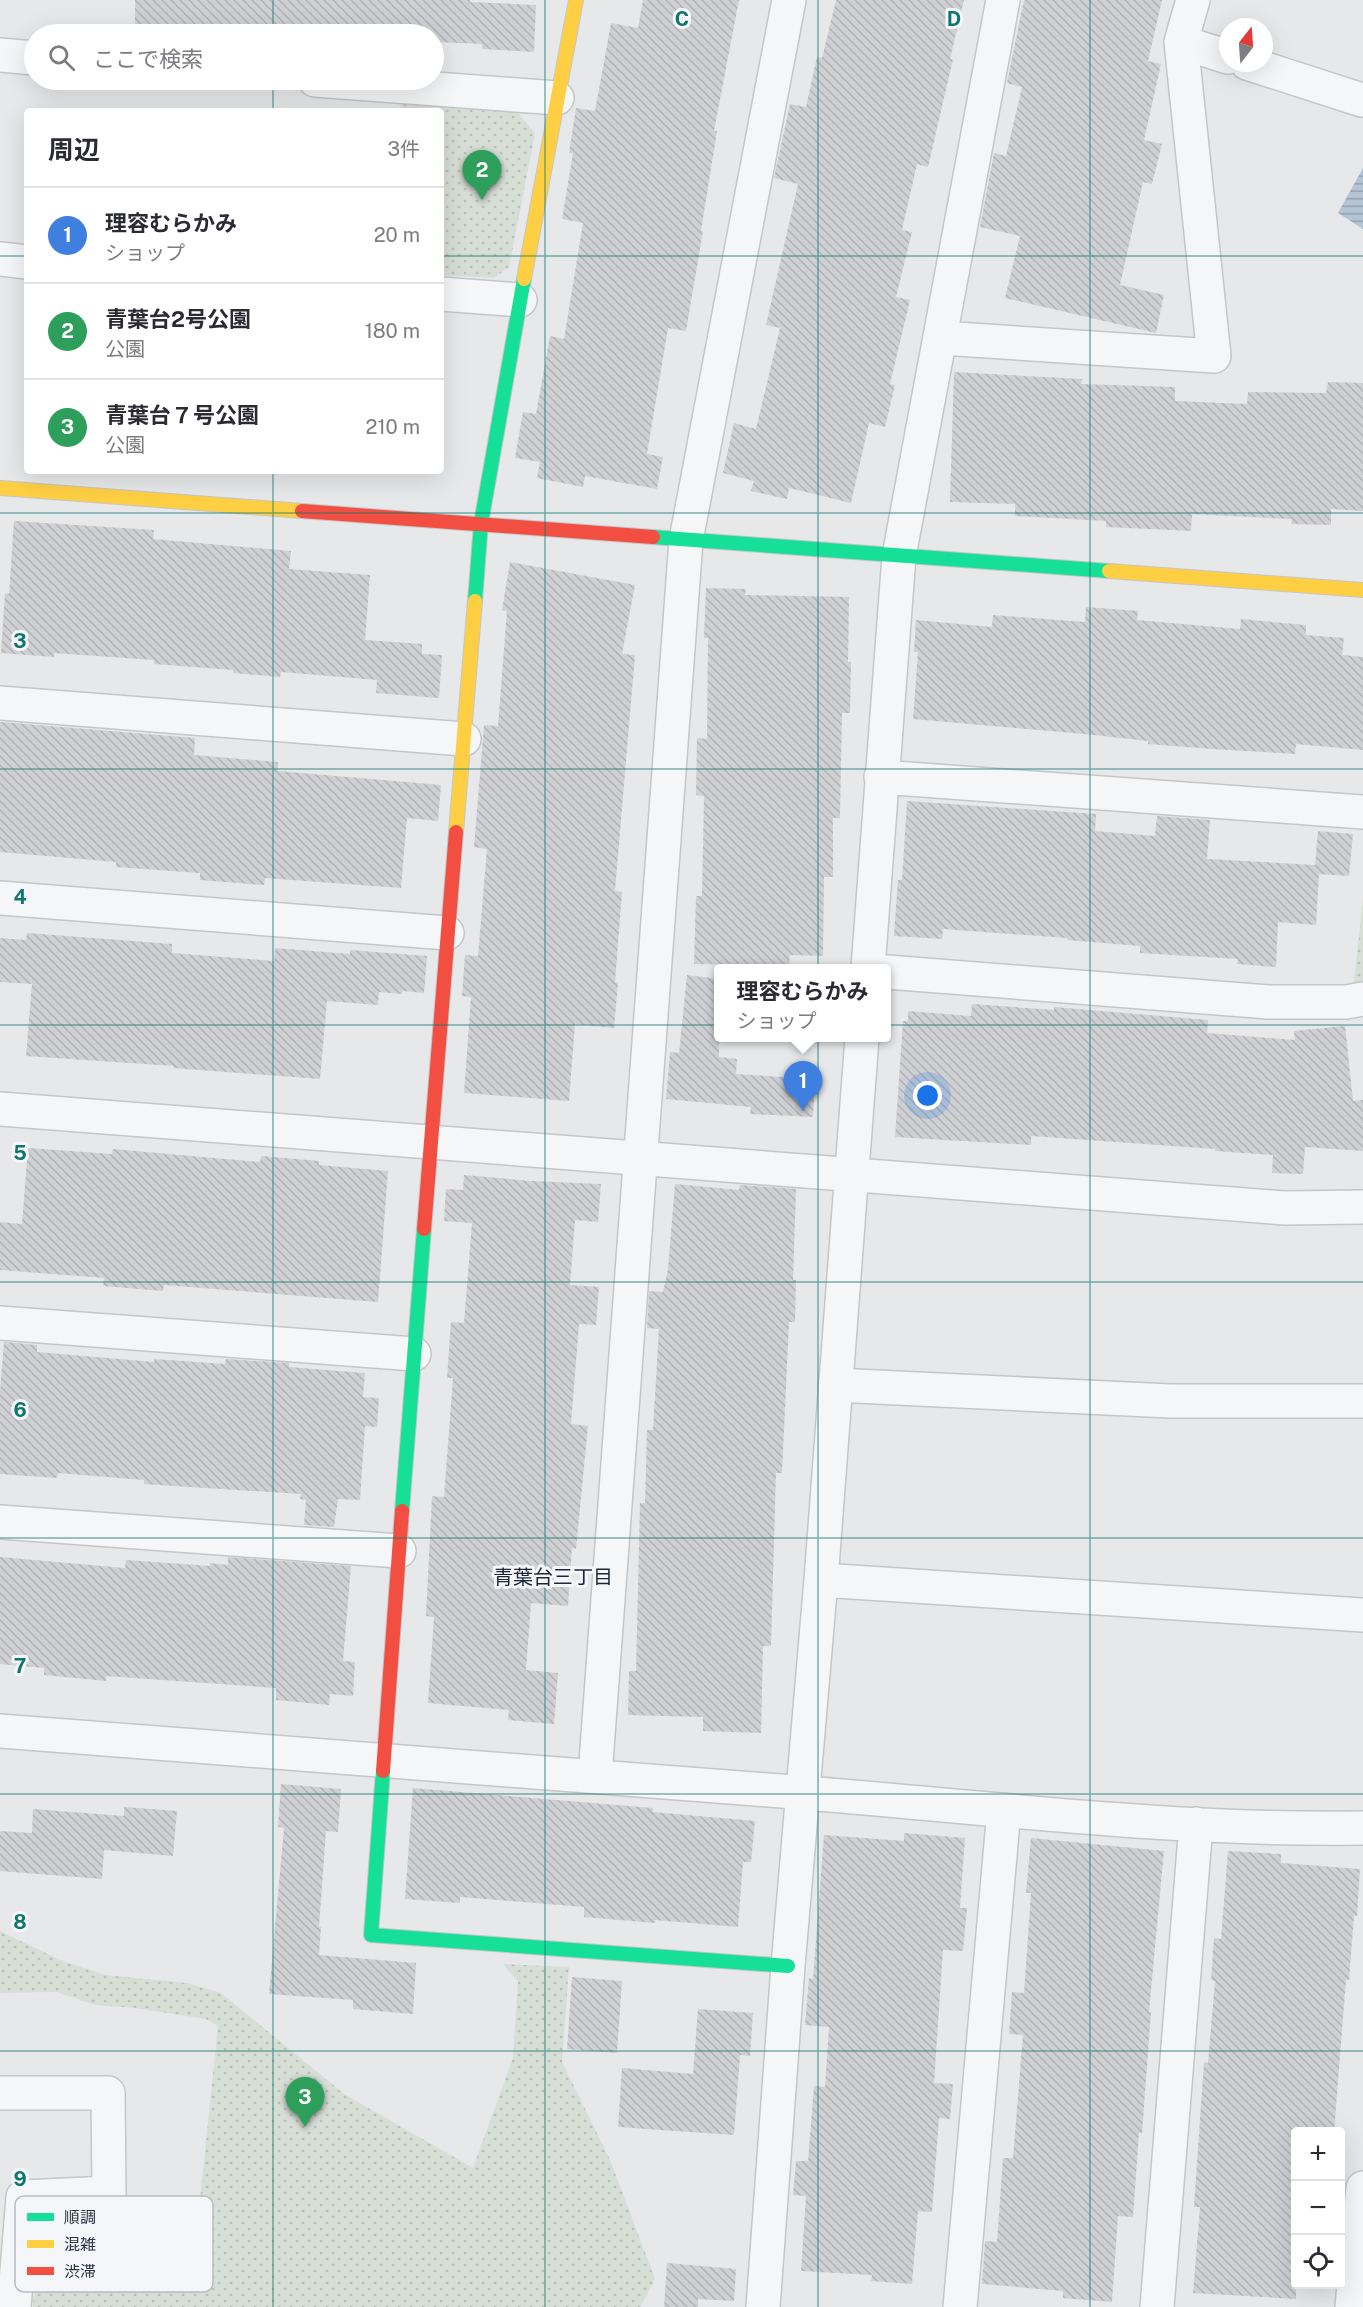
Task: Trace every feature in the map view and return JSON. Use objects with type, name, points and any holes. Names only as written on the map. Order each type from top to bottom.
[{"type":"street","points":[[576,0],[481,523],[447,933],[433,1142],[414,1354],[371,1935],[788,1966]]},
{"type":"street","points":[[595,1776],[686,540],[789,0]]},
{"type":"street","points":[[868,964],[899,556],[1003,0]]},
{"type":"street","points":[[940,338],[1214,356],[1181,42],[1193,0]]},
{"type":"street","points":[[1181,42],[1219,54]]},
{"type":"street","points":[[0,55],[24,57]]},
{"type":"street","points":[[1273,71],[1362,100]]},
{"type":"street","points":[[444,90],[557,98]]},
{"type":"street","points":[[0,260],[24,262]]},
{"type":"street","points":[[444,294],[520,300]]},
{"type":"street","points":[[0,488],[1363,590]]},
{"type":"street","points":[[0,703],[464,739]]},
{"type":"street","points":[[882,777],[1363,812]]},
{"type":"street","points":[[0,898],[447,933]]},
{"type":"street","points":[[891,972],[1268,1002],[1346,1002],[1363,999]]},
{"type":"street","points":[[764,2307],[788,1966],[821,1580],[862,1042]]},
{"type":"street","points":[[0,1109],[1285,1208],[1363,1207]]},
{"type":"street","points":[[0,1323],[414,1354]]},
{"type":"street","points":[[835,1385],[1170,1401],[1363,1401]]},
{"type":"street","points":[[0,1522],[399,1551]]},
{"type":"street","points":[[821,1580],[1363,1615]]},
{"type":"street","points":[[0,1731],[1196,1824],[1298,1829],[1363,1828]]},
{"type":"street","points":[[960,2307],[1004,1810]]},
{"type":"street","points":[[1156,2307],[1196,1824]]},
{"type":"street","points":[[0,2093],[108,2093],[109,2193],[44,2196]]},
{"type":"street","points":[[1352,2307],[1363,2188]]},
{"type":"street","points":[[14,2307],[15,2292]]},
{"type":"shaded area","points":[[401,101],[516,111],[535,133],[509,267],[494,278],[444,275],[444,108],[400,108]]},
{"type":"shaded area","points":[[1363,898],[1363,982],[1354,984]]},
{"type":"shaded area","points":[[0,1931],[60,1960],[105,1975],[187,1983],[221,1993],[344,2094],[473,2168],[513,2058],[518,1981],[503,1964],[569,1967],[562,2062],[610,2160],[655,2279],[640,2307],[33,2307],[34,2292],[213,2292],[213,2196],[200,2196],[218,2026],[206,2019],[135,2008],[95,2005],[57,1992],[0,1993]]},
{"type":"water","points":[[1363,168],[1363,229],[1338,213]]},
{"type":"building","points":[[135,0],[470,0],[470,2],[536,5],[534,52],[482,49],[482,44],[444,42],[444,24],[135,24]]},
{"type":"building","points":[[643,0],[739,0],[714,131],[717,131],[686,331],[668,328],[647,454],[663,457],[657,489],[585,476],[583,487],[537,478],[540,462],[515,458],[523,412],[536,414],[550,336],[564,339],[583,223],[562,219],[573,153],[569,153],[576,108],[595,111],[611,23],[638,28]]},
{"type":"building","points":[[836,0],[964,0],[928,167],[917,164],[902,230],[912,232],[896,297],[910,300],[890,384],[895,385],[885,427],[869,423],[851,503],[789,488],[787,499],[751,491],[754,481],[723,473],[734,423],[756,429],[780,328],[766,325],[798,184],[774,178],[790,104],[806,107],[817,57],[822,58]]},
{"type":"building","points":[[1024,0],[1162,0],[1148,61],[1161,64],[1144,140],[1162,144],[1152,184],[1143,182],[1120,285],[1164,295],[1156,333],[1005,298],[1020,236],[980,227],[994,153],[1006,156],[1022,87],[1007,83]]},
{"type":"building","points":[[954,372],[1082,379],[1081,384],[1175,387],[1175,401],[1247,404],[1248,392],[1326,393],[1328,382],[1363,383],[1363,511],[1331,509],[1331,525],[1291,524],[1292,519],[1192,514],[1191,531],[1106,527],[1106,521],[1015,516],[1015,504],[950,502]]},
{"type":"building","points":[[14,521],[154,530],[153,539],[291,551],[289,569],[370,575],[365,640],[422,644],[422,654],[442,655],[439,698],[376,693],[377,680],[281,672],[280,677],[233,673],[233,670],[154,664],[154,660],[54,653],[54,657],[1,653],[5,593],[9,594]]},
{"type":"building","points":[[510,562],[635,585],[622,654],[635,655],[615,891],[622,892],[614,1028],[575,1024],[569,1101],[464,1093],[471,997],[462,996],[465,955],[478,956],[487,849],[474,847],[484,725],[498,726],[507,611],[502,610]]},
{"type":"building","points":[[706,588],[746,589],[745,595],[849,597],[850,713],[842,713],[840,818],[833,818],[833,877],[824,877],[823,956],[790,955],[789,964],[694,964],[696,896],[702,896],[704,796],[696,795],[697,738],[707,739],[708,638],[704,638]]},
{"type":"building","points":[[1086,607],[1138,611],[1137,620],[1240,629],[1241,619],[1306,625],[1306,635],[1344,638],[1342,655],[1363,657],[1363,750],[1296,744],[1295,754],[1212,749],[1148,744],[1148,741],[1084,734],[913,719],[918,652],[914,652],[916,620],[992,627],[993,615],[1085,622]]},
{"type":"building","points":[[0,722],[195,738],[194,755],[278,762],[278,771],[441,785],[438,821],[407,818],[401,888],[265,878],[264,885],[200,880],[200,873],[116,867],[116,862],[0,852]]},
{"type":"building","points":[[907,801],[1096,814],[1095,831],[1155,836],[1157,816],[1210,820],[1207,859],[1315,865],[1318,831],[1353,834],[1349,876],[1319,874],[1316,925],[1278,922],[1276,967],[1237,964],[1238,959],[1140,953],[1140,946],[1067,940],[1067,938],[943,929],[942,939],[894,936],[898,880],[902,880]]},
{"type":"building","points":[[27,933],[172,944],[172,953],[274,961],[275,948],[350,954],[350,950],[427,956],[424,993],[379,992],[378,1005],[327,1001],[320,1079],[26,1056],[32,984],[0,982],[0,938],[26,940]]},
{"type":"building","points":[[687,975],[714,978],[714,1042],[719,1042],[719,1057],[737,1059],[736,1074],[815,1079],[813,1117],[750,1114],[751,1107],[666,1099],[670,1052],[679,1053]]},
{"type":"building","points":[[972,1004],[1054,1010],[1054,1007],[1208,1020],[1207,1033],[1295,1040],[1294,1031],[1345,1026],[1353,1101],[1363,1100],[1363,1151],[1305,1147],[1303,1174],[1272,1173],[1273,1155],[1215,1151],[1215,1149],[1031,1136],[1031,1145],[895,1137],[903,1021],[908,1021],[908,1011],[971,1016]]},
{"type":"building","points":[[28,1148],[112,1154],[113,1149],[260,1162],[261,1156],[319,1161],[319,1165],[388,1171],[378,1302],[164,1285],[163,1291],[103,1286],[104,1278],[0,1270],[0,1222],[22,1224]]},
{"type":"building","points":[[464,1175],[601,1184],[598,1222],[575,1220],[570,1285],[599,1287],[596,1325],[579,1324],[571,1424],[588,1426],[576,1549],[572,1548],[568,1606],[531,1603],[526,1670],[558,1673],[554,1724],[508,1720],[509,1710],[428,1703],[434,1617],[426,1616],[432,1496],[444,1497],[453,1378],[447,1378],[451,1322],[464,1323],[472,1223],[444,1221],[446,1189],[463,1190]]},
{"type":"building","points":[[675,1184],[739,1190],[740,1185],[796,1189],[793,1280],[796,1280],[795,1322],[789,1322],[782,1473],[776,1473],[771,1646],[763,1646],[761,1733],[703,1731],[703,1717],[628,1715],[629,1671],[636,1671],[640,1503],[645,1503],[647,1430],[653,1430],[659,1329],[647,1328],[649,1291],[663,1292],[668,1269]]},
{"type":"building","points":[[4,1342],[37,1345],[37,1352],[154,1362],[154,1359],[225,1364],[226,1359],[289,1363],[289,1367],[365,1373],[363,1397],[379,1398],[377,1427],[365,1426],[360,1500],[338,1499],[334,1527],[304,1525],[306,1500],[300,1499],[301,1494],[144,1484],[144,1480],[58,1473],[57,1478],[0,1474],[0,1391]]},
{"type":"building","points":[[0,1557],[125,1568],[126,1560],[210,1566],[210,1563],[228,1565],[228,1557],[351,1566],[343,1661],[355,1662],[353,1696],[330,1694],[329,1705],[276,1700],[276,1688],[106,1676],[106,1681],[44,1675],[44,1668],[0,1664]]},
{"type":"building","points":[[281,1784],[341,1789],[338,1832],[326,1831],[319,1955],[416,1963],[413,2014],[353,2009],[353,2000],[269,1994],[284,1828],[278,1827]]},
{"type":"building","points":[[413,1788],[653,1808],[653,1812],[755,1821],[751,1862],[743,1862],[738,1927],[584,1917],[584,1907],[460,1897],[460,1903],[405,1899]]},
{"type":"building","points":[[124,1807],[177,1811],[173,1856],[104,1850],[102,1879],[0,1871],[0,1831],[32,1833],[33,1809],[124,1816]]},
{"type":"building","points":[[904,1833],[965,1838],[960,1908],[967,1908],[963,1951],[943,1950],[934,2083],[953,2084],[950,2119],[939,2118],[932,2212],[918,2211],[912,2284],[871,2281],[872,2275],[801,2271],[806,2196],[793,2195],[796,2161],[808,2161],[814,2086],[825,2087],[829,2027],[805,2025],[809,1978],[813,1979],[824,1835],[904,1841]]},
{"type":"building","points":[[1031,1838],[1164,1851],[1149,2012],[1151,2012],[1142,2133],[1139,2133],[1133,2217],[1118,2216],[1112,2302],[1063,2298],[1063,2291],[982,2284],[985,2241],[997,2242],[1003,2158],[1013,2158],[1023,2035],[1009,2034],[1012,1992],[1024,1993],[1031,1893],[1026,1893]]},
{"type":"building","points":[[1228,1851],[1281,1854],[1281,1863],[1360,1869],[1349,1980],[1346,1980],[1334,2127],[1291,2127],[1291,2289],[1296,2289],[1296,2299],[1193,2293],[1200,2207],[1194,2207],[1204,2062],[1208,2063],[1215,1981],[1211,1980],[1214,1938],[1221,1939]]},
{"type":"building","points":[[572,1977],[622,1981],[617,2053],[567,2049]]},
{"type":"building","points":[[698,2009],[753,2013],[750,2056],[740,2055],[734,2135],[618,2127],[622,2068],[693,2074]]},
{"type":"building","points":[[667,2263],[736,2269],[734,2301],[698,2299],[698,2307],[664,2307]]},
{"type":"traffic: fast","points":[[475,601],[481,523],[524,279]]},
{"type":"traffic: fast","points":[[653,537],[1109,571]]},
{"type":"traffic: fast","points":[[402,1511],[424,1229]]},
{"type":"traffic: fast","points":[[383,1771],[371,1935],[788,1966]]},
{"type":"traffic: slow","points":[[524,279],[576,0]]},
{"type":"traffic: slow","points":[[0,488],[302,511]]},
{"type":"traffic: slow","points":[[1109,571],[1363,590]]},
{"type":"traffic: slow","points":[[456,832],[475,601]]},
{"type":"traffic: jam","points":[[302,511],[653,537]]},
{"type":"traffic: jam","points":[[424,1229],[456,832]]},
{"type":"traffic: jam","points":[[383,1771],[402,1511]]},
{"type":"place","name":"青葉台2号公園","points":[[482,200]]},
{"type":"place","name":"理容むらかみ","points":[[803,1111]]},
{"type":"place","name":"青葉台７号公園","points":[[305,2127]]},
{"type":"district","name":"青葉台三丁目","points":[[553,1577]]}]
